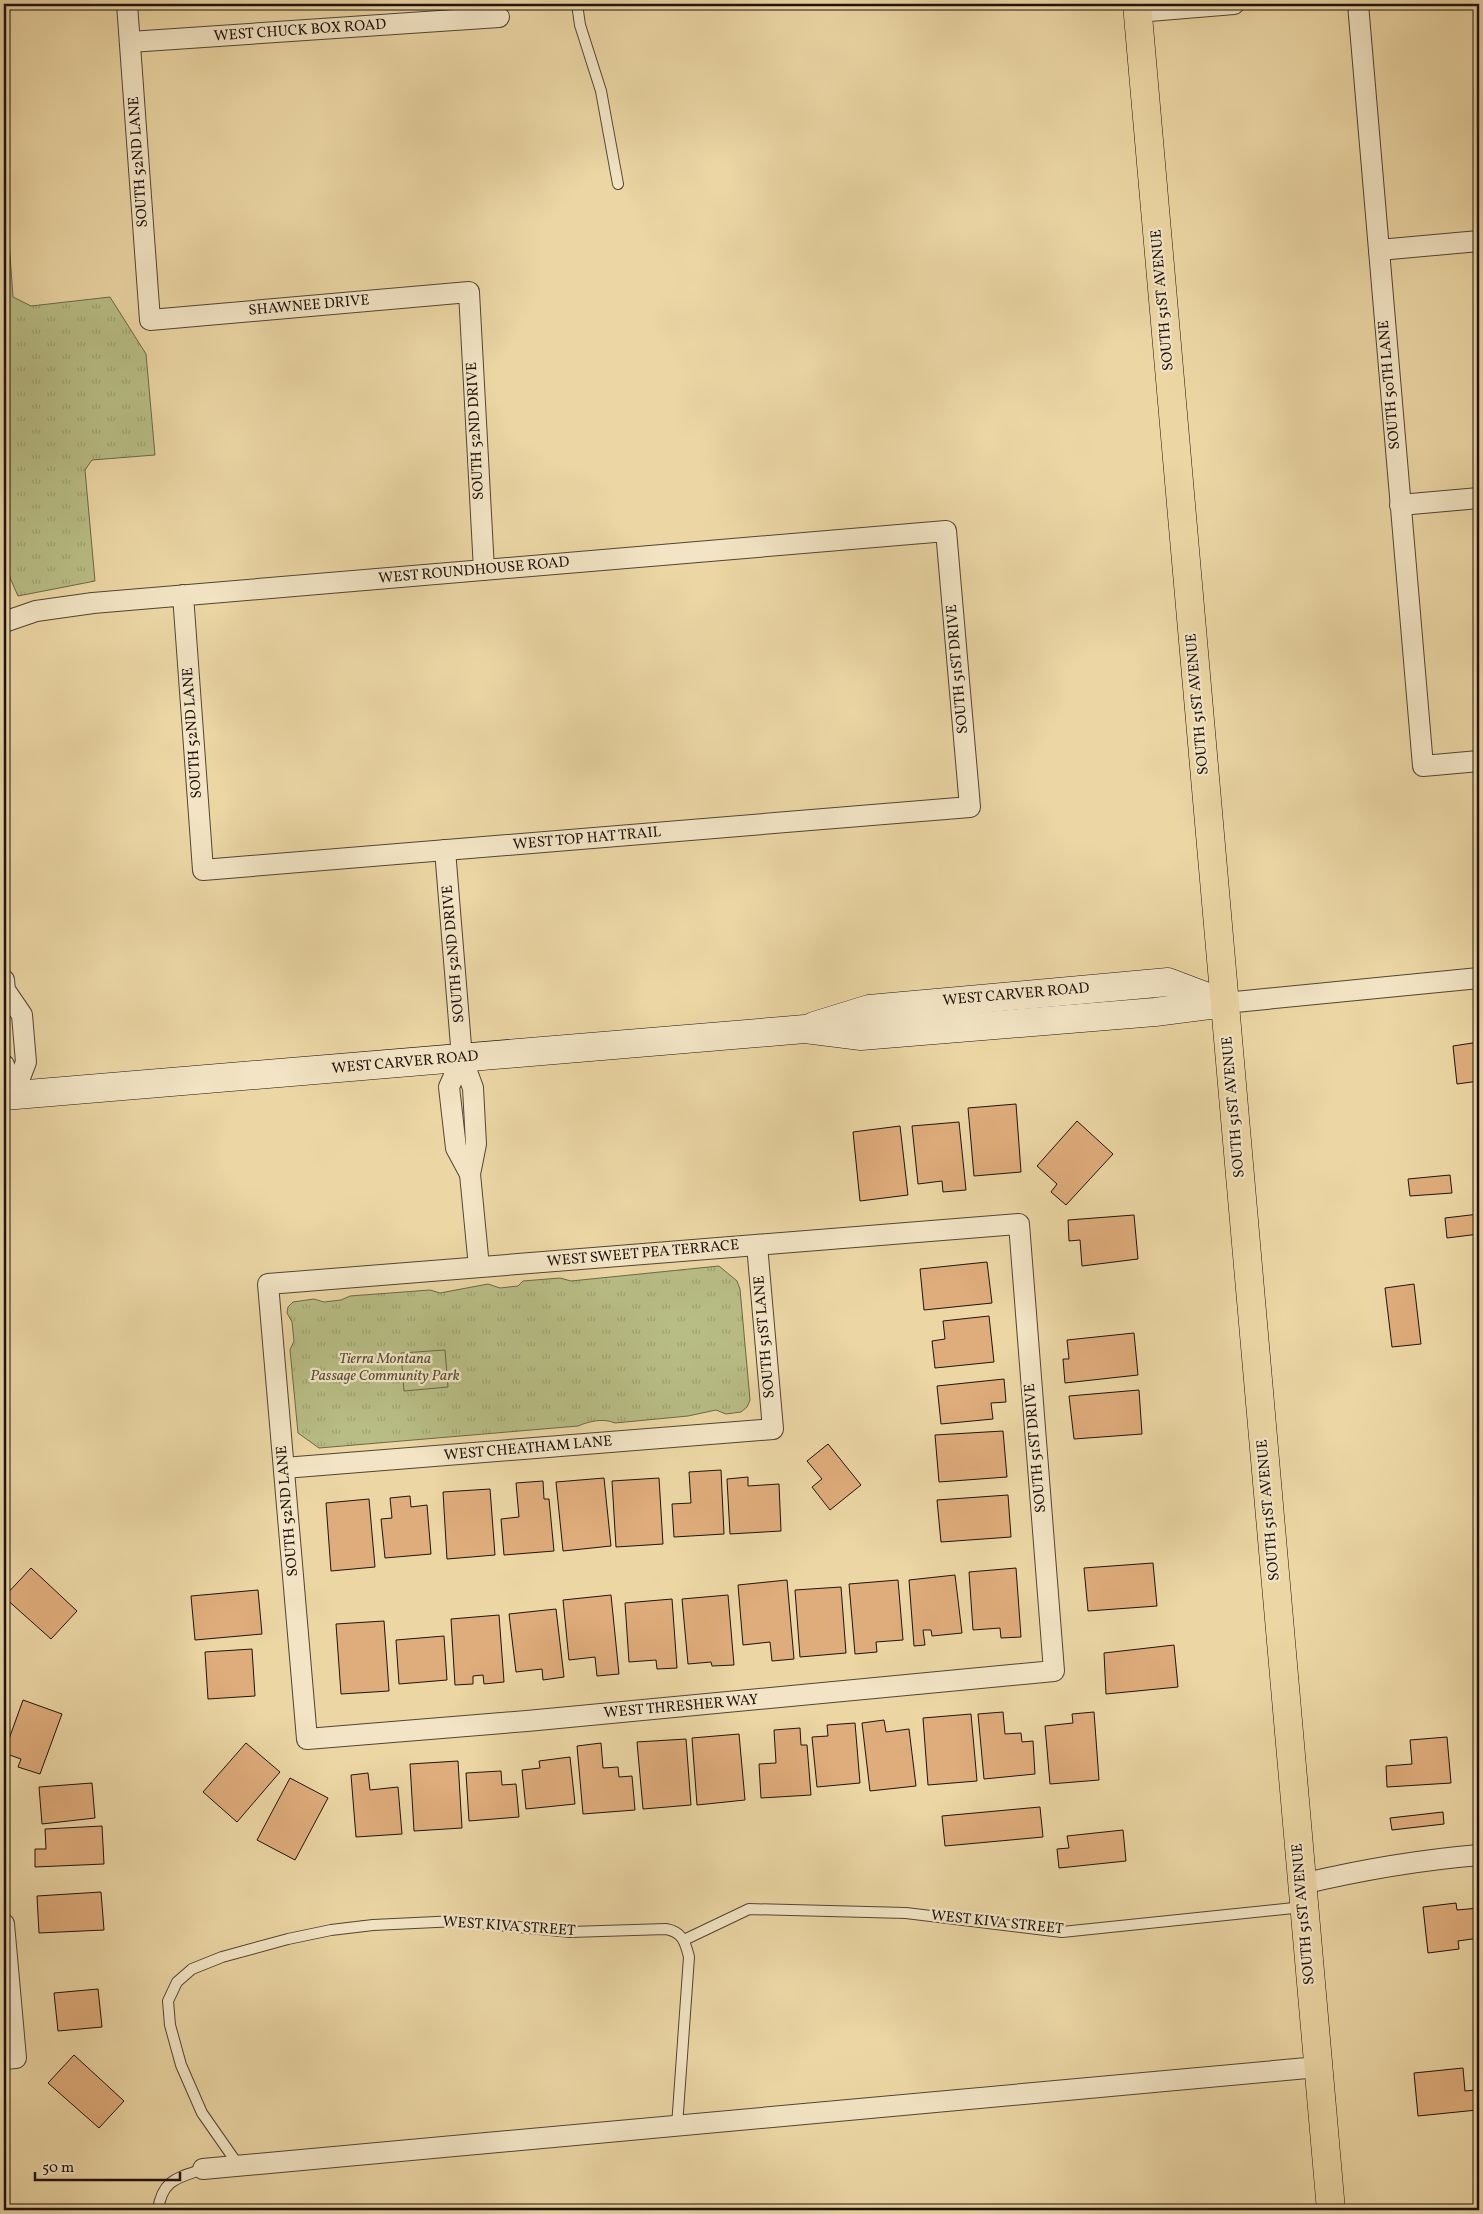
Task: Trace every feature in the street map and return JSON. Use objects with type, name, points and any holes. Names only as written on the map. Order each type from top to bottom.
[{"type":"main road","name":"SOUTH 51ST AVENUE","points":[[1137,8],[1331,2210]]},
{"type":"street","name":"SOUTH 52ND LANE","points":[[127,4],[150,320]]},
{"type":"street","points":[[1137,8],[1234,4]]},
{"type":"street","name":"SOUTH 50TH LANE","points":[[1358,4],[1423,766],[1479,761]]},
{"type":"street","name":"WEST CHUCK BOX ROAD","points":[[130,42],[499,17]]},
{"type":"street","points":[[1379,250],[1479,241]]},
{"type":"street","name":"SHAWNEE DRIVE","points":[[150,320],[469,292]]},
{"type":"street","name":"SOUTH 52ND DRIVE","points":[[469,292],[484,570]]},
{"type":"street","points":[[1400,504],[1479,498]]},
{"type":"street","name":"WEST ROUNDHOUSE ROAD","points":[[4,622],[36,611],[93,603],[946,531]]},
{"type":"street","name":"SOUTH 51ST DRIVE","points":[[946,531],[970,807]]},
{"type":"street","name":"SOUTH 52ND LANE","points":[[183,595],[203,870]]},
{"type":"street","name":"WEST TOP HAT TRAIL","points":[[203,870],[970,807]]},
{"type":"street","name":"SOUTH 52ND DRIVE","points":[[445,850],[462,1058],[473,1088],[476,1144],[470,1174],[478,1267]]},
{"type":"street","name":"WEST CARVER ROAD","points":[[9,1096],[805,1029],[861,1036],[1155,1012],[1225,1003],[1479,978]]},
{"type":"street","points":[[4,988],[22,1015],[26,1062],[9,1096]]},
{"type":"street","points":[[4,1065],[9,1096]]},
{"type":"street","name":"SOUTH 51ST DRIVE","points":[[1019,1224],[1054,1671]]},
{"type":"street","name":"WEST SWEET PEA TERRACE","points":[[268,1284],[1019,1224]]},
{"type":"street","name":"SOUTH 51ST LANE","points":[[757,1245],[773,1429]]},
{"type":"street","name":"SOUTH 52ND LANE","points":[[268,1284],[307,1739]]},
{"type":"street","name":"WEST CHEATHAM LANE","points":[[284,1468],[773,1429]]},
{"type":"street","name":"WEST THRESHER WAY","points":[[307,1739],[527,1722],[1054,1671]]},
{"type":"street","name":"WEST KIVA STREET","points":[[1303,1895],[1357,1871],[1434,1859],[1479,1855]]},
{"type":"street","points":[[4,1924],[10,2059]]},
{"type":"street","points":[[203,2170],[1318,2067]]},
{"type":"lane","points":[[577,4],[580,25],[601,91],[618,184]]},
{"type":"lane","name":"WEST KIVA STREET","points":[[239,2166],[202,2113],[181,2065],[170,2025],[168,2001],[177,1982],[192,1969],[222,1957],[288,1939],[331,1930],[373,1925],[457,1921],[570,1932],[666,1928],[677,1931],[684,1940],[749,1909],[906,1913],[1062,1932],[1303,1895]]},
{"type":"lane","points":[[677,2126],[689,1956],[684,1940]]},
{"type":"lane","points":[[158,2210],[162,2193],[172,2180],[203,2170]]},
{"type":"green space","points":[[4,172],[13,297],[31,306],[110,297],[146,354],[155,455],[92,460],[85,470],[95,581],[18,596],[4,564]]},
{"type":"green space","name":"Tierra Montana Passage Community Park","points":[[719,1266],[737,1281],[740,1289],[750,1400],[747,1407],[741,1412],[726,1414],[716,1410],[688,1416],[615,1423],[596,1421],[578,1426],[319,1448],[298,1433],[290,1350],[294,1341],[292,1322],[287,1313],[288,1307],[293,1302],[314,1299],[324,1302],[341,1300],[350,1296],[430,1290],[440,1293],[488,1284],[500,1288],[518,1286],[523,1281],[560,1278],[571,1281]]},
{"type":"green space","points":[[445,1350],[448,1387],[404,1391],[401,1353]]},
{"type":"building","points":[[1479,1042],[1479,1081],[1457,1084],[1453,1046]]},
{"type":"building","points":[[1016,1104],[1021,1172],[974,1176],[968,1108]]},
{"type":"building","points":[[1077,1121],[1113,1154],[1066,1205],[1051,1192],[1057,1184],[1037,1166]]},
{"type":"building","points":[[959,1122],[966,1190],[943,1192],[942,1181],[918,1184],[912,1126]]},
{"type":"building","points":[[900,1126],[908,1195],[860,1201],[853,1132]]},
{"type":"building","points":[[1450,1175],[1452,1193],[1410,1196],[1408,1179]]},
{"type":"building","points":[[1479,1214],[1479,1234],[1447,1238],[1445,1218]]},
{"type":"building","points":[[1134,1215],[1138,1259],[1082,1266],[1080,1240],[1069,1241],[1068,1220]]},
{"type":"building","points":[[987,1262],[992,1303],[924,1310],[920,1269]]},
{"type":"building","points":[[1414,1284],[1421,1344],[1392,1347],[1385,1288]]},
{"type":"building","points":[[989,1316],[994,1362],[935,1368],[932,1341],[945,1339],[943,1321]]},
{"type":"building","points":[[1134,1333],[1138,1375],[1065,1383],[1063,1359],[1069,1359],[1067,1340]]},
{"type":"building","points":[[1004,1379],[1006,1402],[991,1403],[993,1419],[941,1424],[937,1386]]},
{"type":"building","points":[[1139,1390],[1142,1434],[1074,1439],[1069,1396]]},
{"type":"building","points":[[1003,1431],[1007,1477],[939,1482],[935,1435]]},
{"type":"building","points":[[828,1444],[861,1485],[830,1510],[812,1487],[822,1479],[807,1461]]},
{"type":"building","points":[[721,1470],[724,1534],[674,1537],[672,1504],[691,1503],[689,1472]]},
{"type":"building","points":[[748,1477],[748,1486],[779,1484],[781,1531],[730,1534],[727,1479]]},
{"type":"building","points":[[604,1478],[611,1546],[563,1551],[556,1482]]},
{"type":"building","points":[[659,1478],[663,1544],[616,1547],[612,1481]]},
{"type":"building","points":[[543,1481],[544,1499],[549,1499],[554,1551],[504,1555],[501,1519],[519,1517],[516,1483]]},
{"type":"building","points":[[490,1489],[495,1555],[447,1559],[443,1492]]},
{"type":"building","points":[[1008,1495],[1011,1537],[941,1542],[937,1500]]},
{"type":"building","points":[[410,1496],[411,1507],[427,1505],[431,1554],[385,1558],[381,1519],[392,1518],[390,1498]]},
{"type":"building","points":[[369,1499],[375,1567],[331,1571],[326,1503]]},
{"type":"building","points":[[1153,1563],[1157,1606],[1088,1611],[1084,1568]]},
{"type":"building","points":[[31,1568],[77,1611],[51,1639],[4,1597]]},
{"type":"building","points":[[1016,1568],[1021,1637],[1001,1638],[1000,1628],[973,1630],[969,1572]]},
{"type":"building","points":[[955,1575],[962,1633],[932,1636],[931,1630],[923,1630],[925,1645],[914,1646],[909,1580]]},
{"type":"building","points":[[787,1580],[794,1659],[772,1661],[770,1642],[743,1645],[738,1585]]},
{"type":"building","points":[[898,1580],[903,1640],[876,1642],[877,1652],[855,1654],[849,1584]]},
{"type":"building","points":[[841,1587],[846,1653],[800,1657],[795,1590]]},
{"type":"building","points":[[258,1590],[262,1634],[195,1640],[191,1596]]},
{"type":"building","points":[[611,1595],[619,1674],[597,1676],[595,1657],[569,1660],[563,1600]]},
{"type":"building","points":[[728,1595],[734,1665],[712,1666],[711,1662],[688,1664],[682,1599]]},
{"type":"building","points":[[672,1599],[677,1668],[657,1669],[656,1660],[629,1662],[625,1603]]},
{"type":"building","points":[[556,1609],[564,1677],[543,1680],[542,1669],[516,1672],[509,1614]]},
{"type":"building","points":[[499,1615],[504,1682],[484,1684],[483,1675],[473,1676],[473,1684],[455,1685],[451,1619]]},
{"type":"building","points":[[384,1621],[389,1691],[341,1694],[336,1624]]},
{"type":"building","points":[[444,1636],[447,1680],[399,1684],[396,1640]]},
{"type":"building","points":[[1174,1645],[1178,1687],[1106,1694],[1104,1653]]},
{"type":"building","points":[[252,1649],[255,1696],[208,1699],[205,1652]]},
{"type":"building","points":[[23,1700],[62,1714],[40,1774],[18,1767],[21,1759],[4,1753]]},
{"type":"building","points":[[1003,1712],[1005,1734],[1021,1733],[1022,1742],[1033,1741],[1035,1774],[984,1779],[978,1714]]},
{"type":"building","points":[[1094,1712],[1099,1780],[1050,1784],[1045,1726],[1073,1723],[1072,1714]]},
{"type":"building","points":[[971,1714],[977,1781],[928,1785],[923,1718]]},
{"type":"building","points":[[884,1720],[886,1732],[909,1729],[916,1786],[870,1791],[862,1723]]},
{"type":"building","points":[[855,1723],[860,1783],[817,1787],[812,1737],[828,1736],[827,1725]]},
{"type":"building","points":[[800,1728],[801,1745],[807,1745],[811,1795],[761,1798],[759,1764],[776,1763],[774,1730]]},
{"type":"building","points":[[739,1734],[745,1800],[697,1805],[692,1738]]},
{"type":"building","points":[[1447,1737],[1451,1783],[1387,1787],[1386,1766],[1412,1764],[1410,1740]]},
{"type":"building","points":[[686,1739],[691,1805],[643,1809],[637,1742]]},
{"type":"building","points":[[246,1743],[280,1772],[237,1822],[203,1792]]},
{"type":"building","points":[[601,1743],[603,1768],[618,1767],[619,1777],[632,1776],[635,1810],[583,1814],[577,1746]]},
{"type":"building","points":[[570,1757],[575,1804],[526,1809],[522,1770],[540,1768],[539,1761]]},
{"type":"building","points":[[458,1761],[462,1828],[414,1831],[410,1764]]},
{"type":"building","points":[[501,1771],[502,1785],[516,1784],[519,1817],[469,1821],[466,1773]]},
{"type":"building","points":[[368,1773],[370,1790],[398,1787],[402,1834],[356,1837],[351,1775]]},
{"type":"building","points":[[290,1778],[328,1798],[295,1860],[257,1840]]},
{"type":"building","points":[[92,1783],[95,1818],[42,1824],[39,1787]]},
{"type":"building","points":[[1040,1807],[1043,1837],[945,1846],[942,1816]]},
{"type":"building","points":[[1443,1812],[1444,1824],[1392,1830],[1390,1818]]},
{"type":"building","points":[[102,1826],[104,1864],[35,1867],[35,1849],[46,1849],[45,1829]]},
{"type":"building","points":[[1123,1830],[1126,1861],[1059,1868],[1057,1849],[1069,1848],[1067,1836]]},
{"type":"building","points":[[101,1892],[104,1930],[39,1933],[37,1896]]},
{"type":"building","points":[[1456,1903],[1457,1910],[1479,1908],[1479,1938],[1458,1941],[1459,1949],[1428,1953],[1423,1907]]},
{"type":"building","points":[[98,1989],[102,2027],[58,2031],[54,1993]]},
{"type":"building","points":[[74,2055],[124,2101],[99,2128],[48,2083]]},
{"type":"building","points":[[1463,2068],[1465,2091],[1475,2090],[1477,2110],[1418,2116],[1414,2073]]}]
